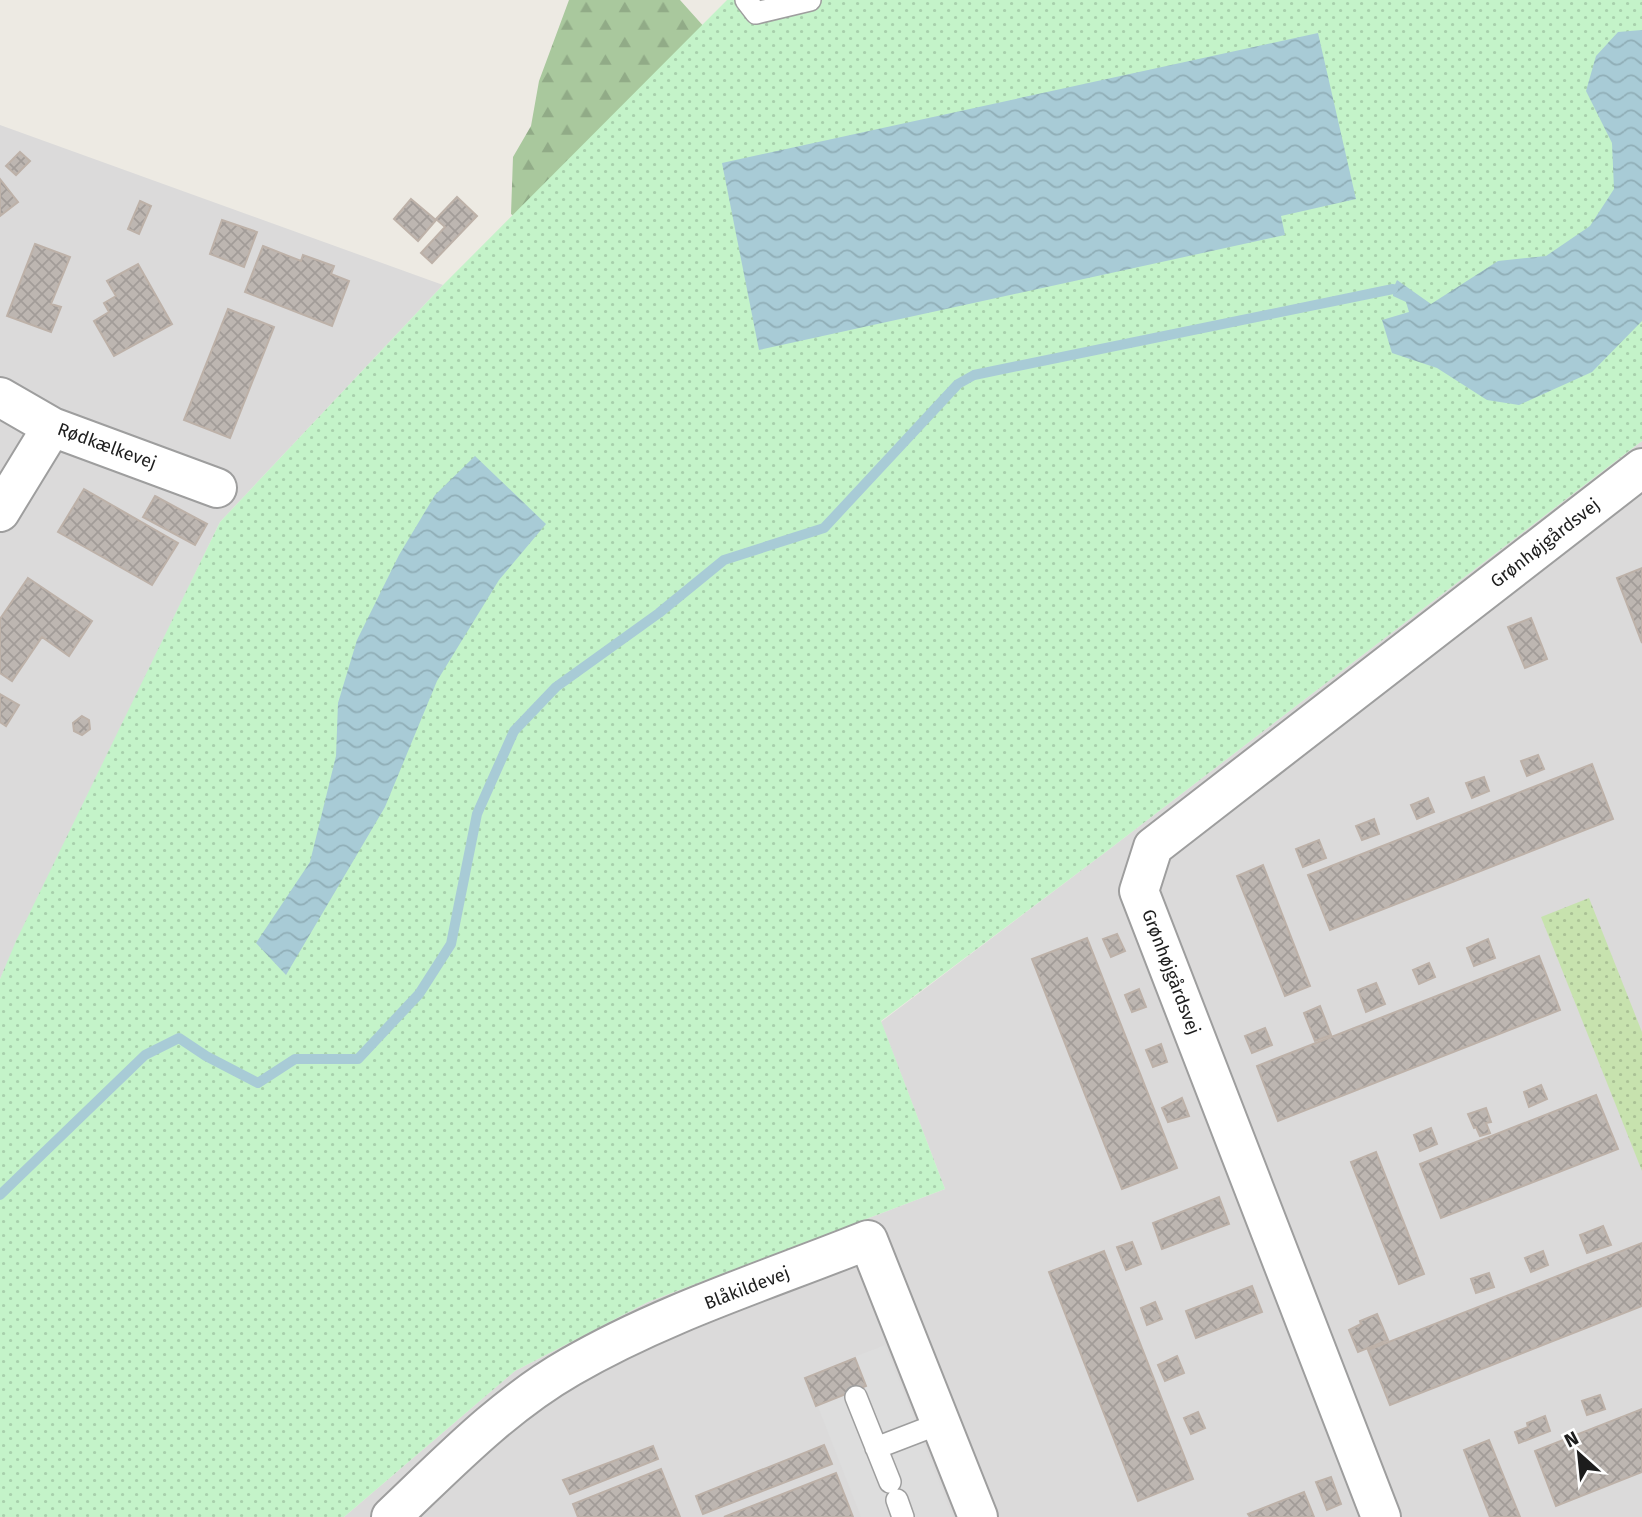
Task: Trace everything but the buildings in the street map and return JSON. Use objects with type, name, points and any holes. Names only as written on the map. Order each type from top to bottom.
[{"type":"street","name":"Rødkælkevej","points":[[0,397],[52,427],[217,488]]},
{"type":"street","points":[[0,512],[52,427]]},
{"type":"street","name":"Grønhøjgårdsvej","points":[[1381,1517],[1139,891],[1153,846],[1642,467]]},
{"type":"street","name":"Blåkildevej","points":[[391,1517],[475,1437],[568,1368],[645,1328],[868,1240],[978,1517]]},
{"type":"lane","points":[[751,7],[810,0]]},
{"type":"lane","points":[[856,1397],[897,1500]]},
{"type":"lane","points":[[876,1448],[941,1423]]},
{"type":"shaded area","points":[[0,125],[443,285],[220,522],[0,979]]},
{"type":"shaded area","points":[[1642,441],[1642,1517],[344,1517],[515,1371],[648,1302],[945,1189],[881,1022]]},
{"type":"shaded area","points":[[885,1345],[953,1517],[861,1517],[806,1376]]},
{"type":"green space","points":[[569,0],[680,0],[706,29],[537,233],[511,214],[513,157],[531,126],[539,81]]},
{"type":"green space","points":[[727,0],[1642,0],[1642,441],[881,1021],[945,1189],[648,1302],[515,1371],[344,1517],[0,1517],[0,979],[16,941],[220,522],[443,285]]},
{"type":"green space","points":[[1589,898],[1642,1032],[1642,1171],[1541,917]]},
{"type":"water","points":[[1642,30],[1642,321],[1592,372],[1519,405],[1487,400],[1437,368],[1392,353],[1382,320],[1409,312],[1406,302],[1393,296],[1397,280],[1431,304],[1498,261],[1546,256],[1590,226],[1614,189],[1612,143],[1586,91],[1596,56],[1618,32]]},
{"type":"water","points":[[1318,33],[1356,199],[1281,216],[1285,235],[759,350],[722,163]]},
{"type":"water","points":[[475,456],[546,524],[499,580],[437,681],[385,807],[286,975],[256,943],[310,862],[336,756],[338,703],[357,640],[399,555],[435,495]]},
{"type":"waterway","points":[[0,1195],[145,1055],[179,1038],[206,1056],[258,1083],[295,1059],[358,1059],[419,994],[451,944],[477,814],[514,731],[556,687],[659,613],[724,560],[824,528],[958,384],[974,375],[1393,289]]}]
